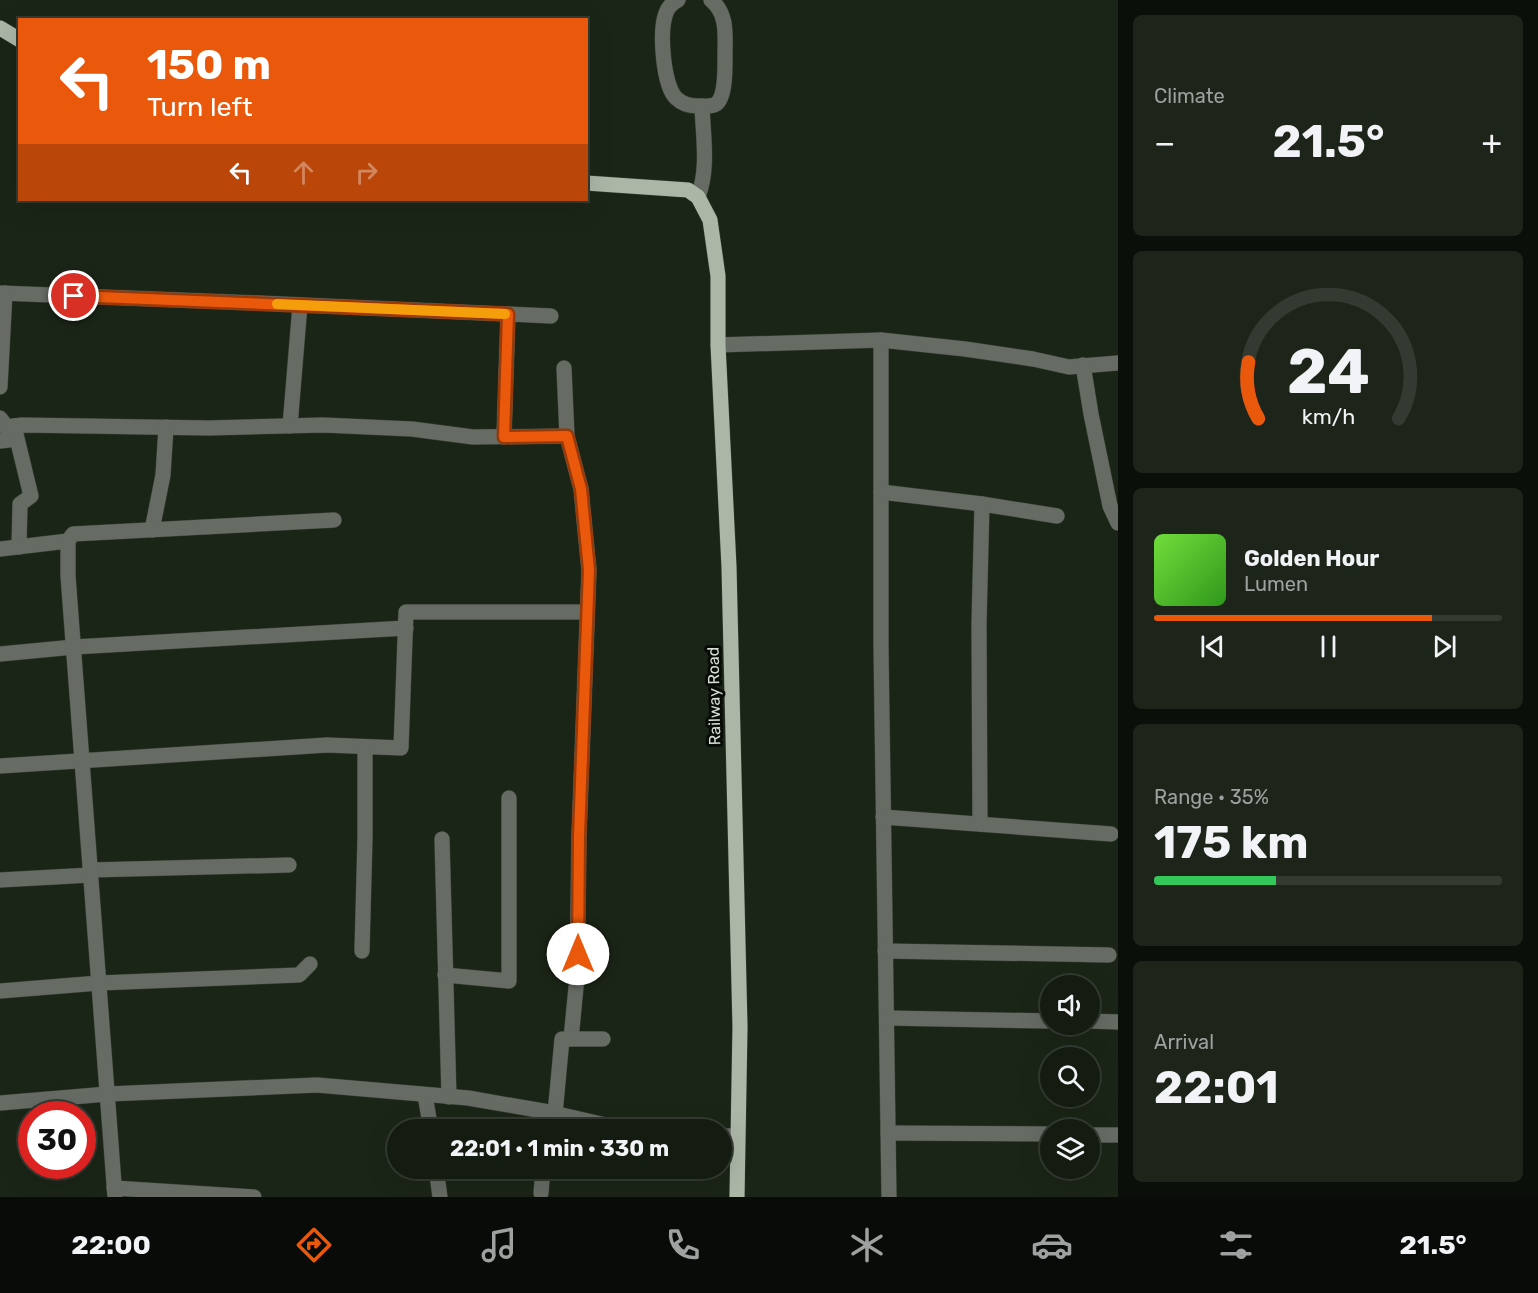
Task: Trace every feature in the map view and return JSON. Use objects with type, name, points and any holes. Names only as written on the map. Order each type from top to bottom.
[{"type":"main road","points":[[0,28],[18,39]]},
{"type":"main road","points":[[588,183],[678,188],[688,190],[698,197]]},
{"type":"main road","name":"Railway Road","points":[[698,197],[710,220],[718,276],[718,345],[730,614],[740,1027],[731,1119]]},
{"type":"main road","name":"Railway Road","points":[[732,1159],[737,1197]]},
{"type":"street","points":[[678,0],[670,5],[663,26],[668,80],[676,98],[686,104],[712,106],[720,100],[724,81],[725,39],[724,22],[718,6],[711,0]]},
{"type":"street","points":[[698,197],[705,170],[702,106]]},
{"type":"street","points":[[0,387],[2,293],[551,316]]},
{"type":"street","points":[[290,426],[300,305]]},
{"type":"street","points":[[504,437],[508,314]]},
{"type":"street","points":[[718,345],[881,340],[965,349],[1069,367],[1118,363]]},
{"type":"street","points":[[881,340],[881,647],[889,1197]]},
{"type":"street","points":[[1083,365],[1091,414],[1118,523]]},
{"type":"street","points":[[564,368],[567,436],[581,489],[589,570],[579,836],[577,977],[571,1039]]},
{"type":"street","points":[[7,424],[209,428],[323,425],[412,429],[473,437],[567,436]]},
{"type":"street","points":[[0,441],[9,440],[7,424]]},
{"type":"street","points":[[7,424],[31,496],[20,504],[19,547]]},
{"type":"street","points":[[153,530],[163,475],[166,427]]},
{"type":"street","points":[[881,492],[1057,516]]},
{"type":"street","points":[[980,824],[979,624],[982,504]]},
{"type":"street","points":[[254,1197],[115,1192],[68,576],[68,541],[74,534],[334,520]]},
{"type":"street","points":[[0,549],[68,541]]},
{"type":"street","points":[[0,766],[327,745],[401,748],[406,612],[587,612]]},
{"type":"street","points":[[0,654],[74,647],[406,628]]},
{"type":"street","points":[[362,951],[366,838],[365,747]]},
{"type":"street","points":[[446,975],[509,981],[509,798]]},
{"type":"street","points":[[883,817],[1111,834]]},
{"type":"street","points":[[442,839],[449,1097]]},
{"type":"street","points":[[0,880],[91,873],[289,865]]},
{"type":"street","points":[[885,951],[1109,955]]},
{"type":"street","points":[[0,991],[99,983],[299,975],[310,964]]},
{"type":"street","points":[[886,1018],[1040,1021]]},
{"type":"street","points":[[1100,1021],[1118,1022]]},
{"type":"street","points":[[550,1119],[562,1039],[603,1039]]},
{"type":"street","points":[[0,1102],[108,1094],[317,1085],[468,1098],[578,1119]]},
{"type":"street","points":[[425,1095],[429,1119]]},
{"type":"street","points":[[888,1133],[1040,1134]]},
{"type":"street","points":[[1100,1135],[1118,1135]]},
{"type":"street","points":[[438,1179],[440,1197]]},
{"type":"street","points":[[541,1193],[542,1179]]},
{"type":"slow traffic","points":[[277,304],[505,314]]},
{"type":"route","points":[[74,296],[508,314],[504,437],[567,436],[581,489],[589,570],[579,836],[578,954]]}]
